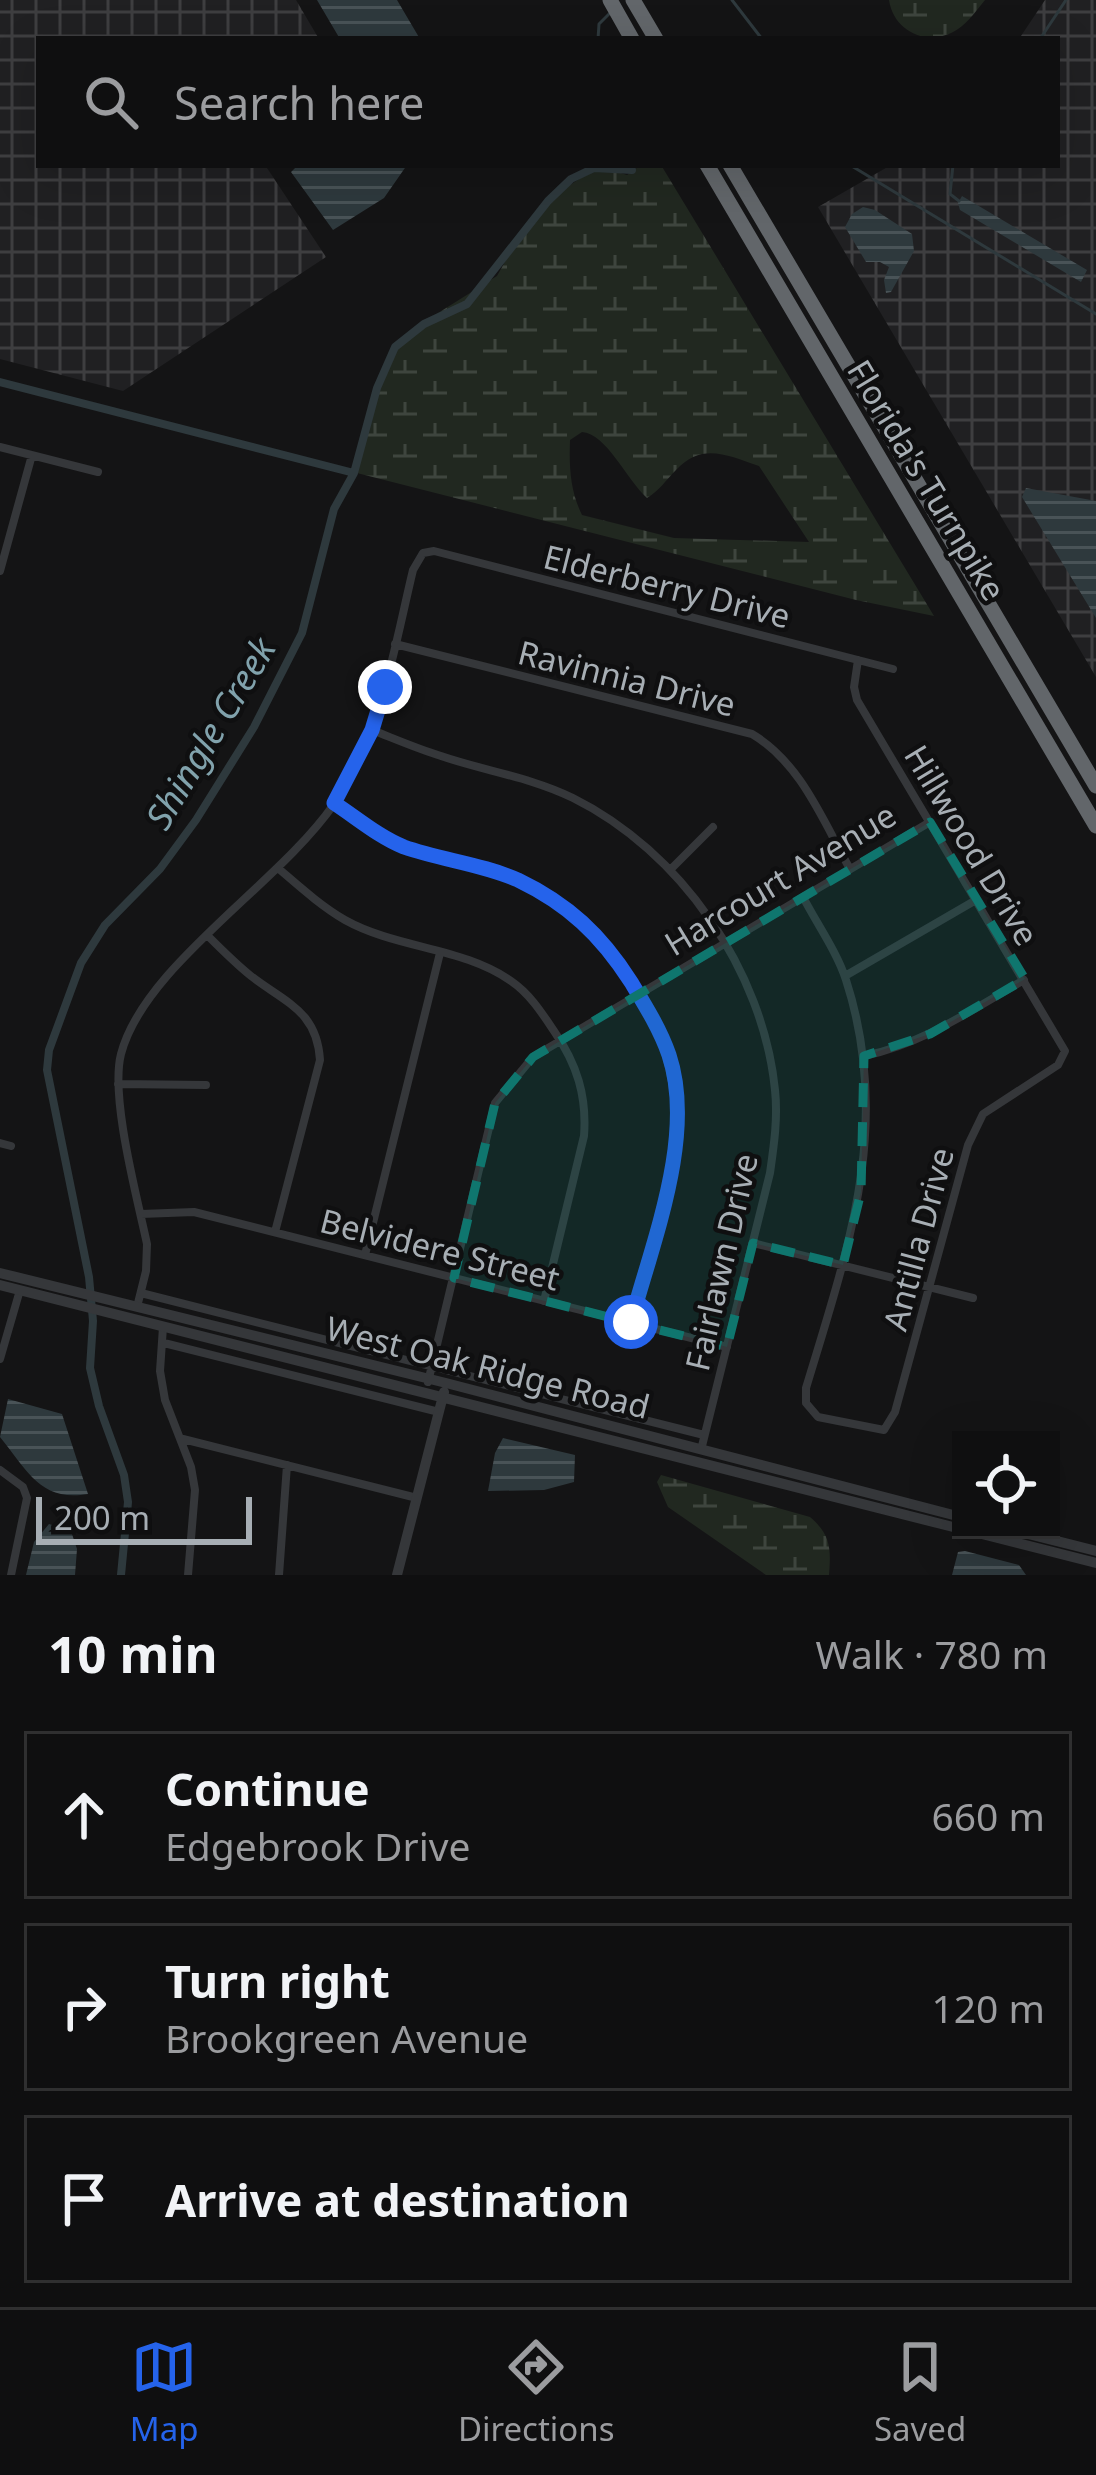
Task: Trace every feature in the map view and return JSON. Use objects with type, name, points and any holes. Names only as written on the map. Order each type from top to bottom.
[{"type":"highway","points":[[610,0],[630,36]]},
{"type":"highway","points":[[633,0],[654,36]]},
{"type":"highway","name":"Florida's Turnpike","points":[[708,168],[1096,826]]},
{"type":"highway","name":"Florida's Turnpike","points":[[732,168],[1096,785]]},
{"type":"street","points":[[0,447],[98,472]]},
{"type":"street","points":[[1,566],[32,454]]},
{"type":"street","name":"Elderberry Drive","points":[[395,644],[413,570],[428,551],[892,669]]},
{"type":"street","points":[[77,1301],[134,1312],[140,1293],[146,1244],[118,1084],[121,1055],[143,1004],[279,868],[334,803],[372,730],[395,644]]},
{"type":"street","name":"Ravinnia Drive","points":[[395,644],[752,734],[776,748],[793,769],[850,869]]},
{"type":"street","name":"Hillwood Drive","points":[[858,660],[857,700],[1065,1051]]},
{"type":"street","name":"Fairlawn Drive","points":[[372,730],[442,757],[529,779],[613,820],[671,869],[725,946],[751,996],[775,1092],[770,1173],[701,1450]]},
{"type":"street","points":[[334,803],[404,847],[506,875],[545,893],[593,930],[638,993],[669,1056],[677,1124],[675,1152],[631,1322]]},
{"type":"street","name":"Harcourt Avenue","points":[[425,1394],[495,1103],[533,1057],[930,822]]},
{"type":"street","points":[[671,869],[712,827]]},
{"type":"street","points":[[279,868],[347,921],[482,965],[510,980],[527,994],[562,1042],[581,1080],[584,1136],[544,1301]]},
{"type":"street","points":[[803,897],[845,976],[864,1056],[868,1126],[861,1192],[843,1265]]},
{"type":"street","points":[[845,976],[976,900]]},
{"type":"street","points":[[208,937],[300,1011],[319,1036],[320,1060],[275,1232]]},
{"type":"street","points":[[365,1255],[440,953]]},
{"type":"street","points":[[864,1056],[930,1034],[1024,979]]},
{"type":"street","name":"Antilla Drive","points":[[843,1265],[806,1388],[806,1403],[818,1418],[884,1430],[895,1412],[956,1182],[983,1114],[1058,1065],[1065,1051]]},
{"type":"street","points":[[118,1084],[206,1085]]},
{"type":"street","points":[[0,1143],[11,1145]]},
{"type":"street","name":"Belvidere Street","points":[[141,1214],[194,1212],[727,1347]]},
{"type":"street","points":[[753,1244],[973,1298]]},
{"type":"street","name":"West Oak Ridge Road","points":[[0,1273],[77,1301],[119,1310],[136,1307],[430,1372],[446,1383],[701,1450],[952,1524]]},
{"type":"street","name":"West Oak Ridge Road","points":[[0,1285],[119,1310],[163,1327],[611,1440],[952,1517]]},
{"type":"street","points":[[0,1359],[20,1290]]},
{"type":"street","points":[[140,1293],[430,1372],[704,1435]]},
{"type":"street","points":[[188,1575],[195,1490],[163,1386],[163,1327],[168,1322],[245,1342],[263,1338]]},
{"type":"street","points":[[164,1342],[439,1412]]},
{"type":"street","points":[[398,1575],[446,1383]]},
{"type":"street","points":[[181,1438],[417,1498]]},
{"type":"street","points":[[611,1440],[632,1439],[697,1456],[701,1450]]},
{"type":"street","points":[[278,1575],[286,1465]]},
{"type":"street","points":[[0,1469],[22,1487],[27,1498],[10,1575]]},
{"type":"street","name":"West Oak Ridge Road","points":[[1003,1539],[1096,1563]]},
{"type":"street","points":[[1049,1539],[1096,1551]]},
{"type":"highlighted area","points":[[930,822],[1025,979],[930,1034],[864,1056],[861,1192],[843,1265],[753,1243],[727,1347],[454,1278],[495,1103],[533,1057]]},
{"type":"shaded area","points":[[0,0],[296,0],[317,36],[36,36],[36,168],[267,168],[326,257],[123,391],[0,359]]},
{"type":"shaded area","points":[[317,0],[397,0],[418,36],[338,36]]},
{"type":"shaded area","points":[[1045,0],[1096,0],[1096,677],[818,207],[886,168],[1060,168],[1060,36],[1021,36]]},
{"type":"shaded area","points":[[295,168],[405,168],[384,198],[333,230],[291,172]]},
{"type":"shaded area","points":[[962,196],[1087,270],[1081,282],[960,210]]},
{"type":"shaded area","points":[[863,207],[912,234],[914,251],[891,292],[886,293],[884,280],[889,267],[866,262],[845,227]]},
{"type":"shaded area","points":[[1026,488],[1096,501],[1096,618],[1022,497]]},
{"type":"shaded area","points":[[8,1399],[62,1414],[88,1494],[58,1493],[27,1472],[0,1437]]},
{"type":"shaded area","points":[[503,1438],[575,1455],[574,1482],[544,1490],[488,1491],[495,1453]]},
{"type":"shaded area","points":[[49,1524],[71,1531],[77,1549],[75,1575],[26,1575],[34,1542]]},
{"type":"shaded area","points":[[958,1552],[1019,1565],[1026,1575],[952,1575]]},
{"type":"green space","points":[[889,0],[985,0],[958,29],[942,36],[915,34],[892,12]]},
{"type":"green space","points":[[596,168],[627,175],[637,168],[663,168],[934,616],[353,472],[382,374],[398,345],[419,325],[497,276],[523,230],[558,193]],"holes":[[[582,432],[599,440],[647,498],[695,456],[715,453],[759,466],[809,542],[674,538],[582,515],[571,478],[570,440]]]},
{"type":"green space","points":[[661,1475],[810,1517],[828,1543],[829,1575],[766,1575],[668,1507],[657,1482]]},
{"type":"waterway","points":[[732,0],[760,36]]},
{"type":"waterway","points":[[1042,36],[1066,0]]},
{"type":"waterway","name":"Shingle Creek","points":[[598,36],[599,24],[612,11]]},
{"type":"waterway","name":"Shingle Creek","points":[[121,1575],[128,1502],[90,1368],[89,1277],[47,1070],[49,1050],[81,963],[105,925],[160,869],[196,820],[254,727],[302,633],[334,509],[354,473],[377,388],[395,347],[424,324],[467,304],[548,201],[571,179],[594,168],[632,170]]},
{"type":"waterway","points":[[855,168],[1096,314]]},
{"type":"waterway","points":[[953,168],[950,194],[959,201]]},
{"type":"waterway","points":[[0,382],[354,473]]},
{"type":"route","points":[[385,687],[372,730],[334,803],[404,847],[506,875],[545,893],[578,916],[608,946],[669,1056],[676,1092],[675,1152],[631,1322]]}]
